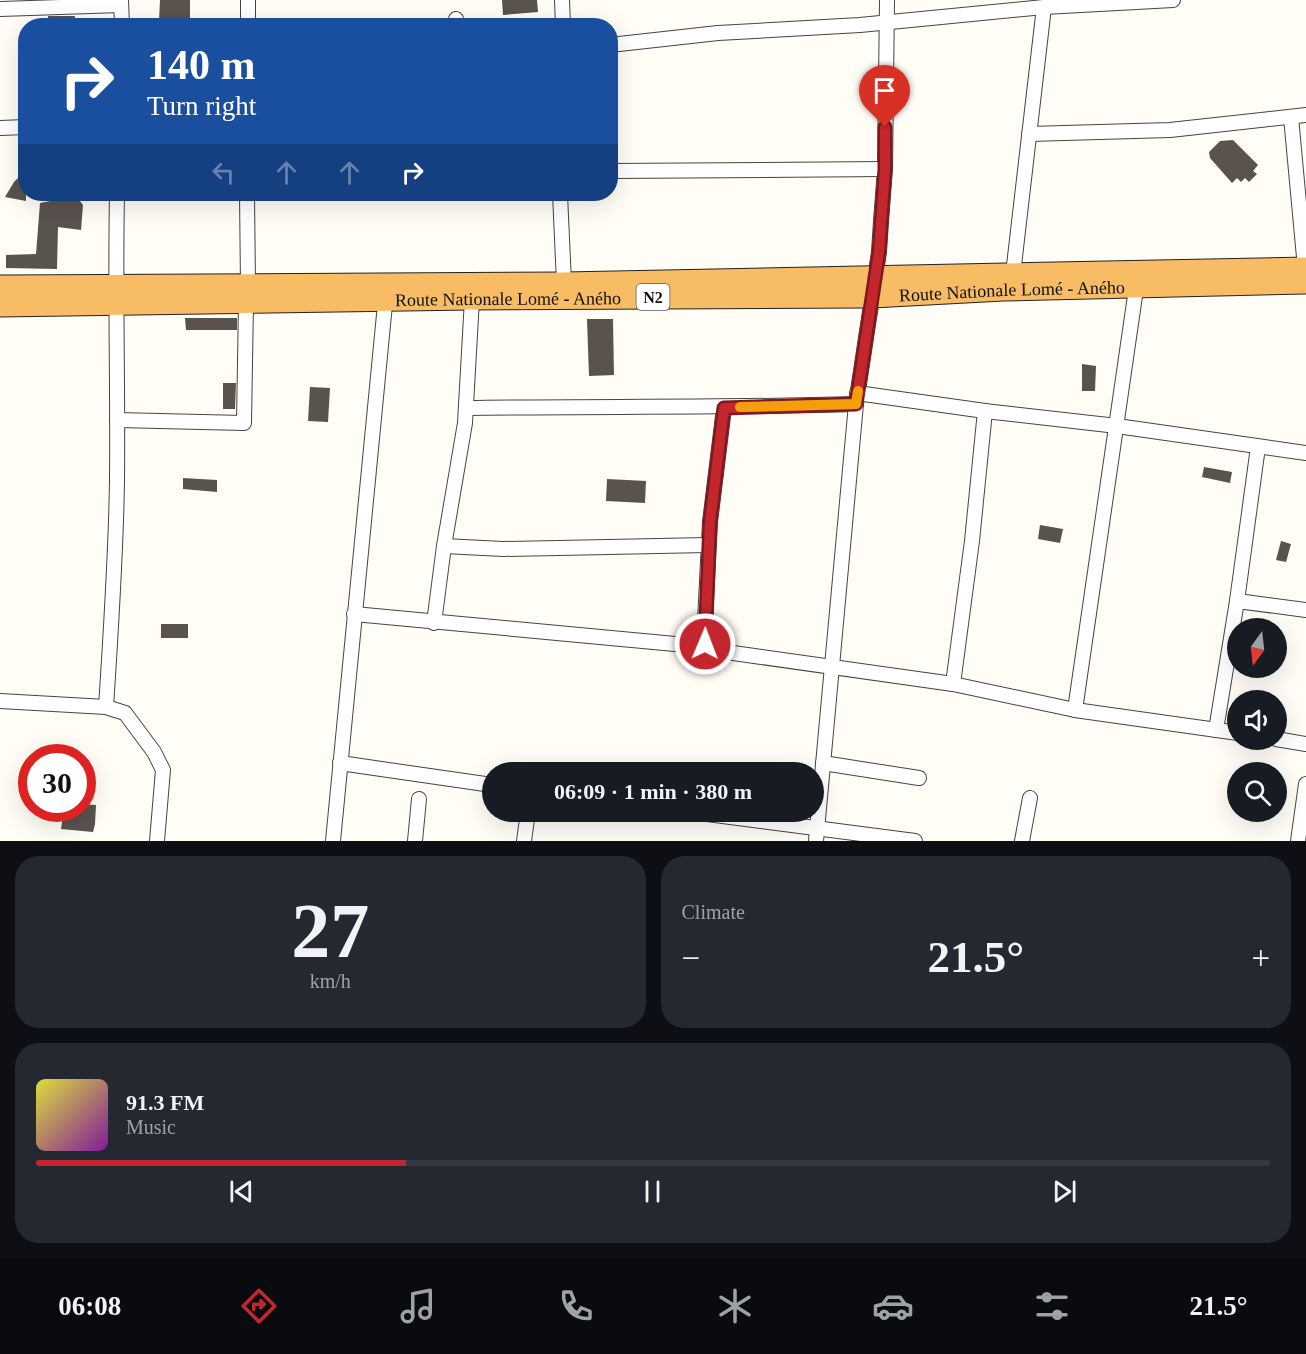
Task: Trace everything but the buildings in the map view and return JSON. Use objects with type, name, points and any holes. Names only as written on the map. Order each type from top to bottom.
[{"type":"highway","name":"Route Nationale Lomé - Aného","points":[[386,292],[472,299],[873,287],[1013,274],[1306,273]]},
{"type":"highway","name":"Route Nationale Lomé - Aného","points":[[0,285],[116,293],[247,294],[386,292],[564,283],[1003,290],[1136,289],[1306,273]]},
{"type":"highway","name":"Route Nationale Lomé - Aného","points":[[0,306],[116,293]]},
{"type":"street","points":[[248,0],[248,18]]},
{"type":"street","points":[[562,0],[563,18]]},
{"type":"street","points":[[823,762],[856,399],[879,252],[885,169],[887,0]]},
{"type":"street","points":[[618,44],[718,33],[887,22],[1044,7],[1173,0]]},
{"type":"street","points":[[0,9],[121,3],[122,18]]},
{"type":"street","points":[[1013,274],[1044,7]]},
{"type":"street","points":[[1029,134],[1170,130],[1306,115]]},
{"type":"street","points":[[1290,117],[1306,273]]},
{"type":"street","points":[[0,128],[18,127]]},
{"type":"street","points":[[618,171],[885,169]]},
{"type":"street","points":[[106,706],[116,548],[117,201]]},
{"type":"street","points":[[117,420],[244,423],[248,201]]},
{"type":"street","points":[[560,201],[564,283]]},
{"type":"street","points":[[1075,710],[1136,289]]},
{"type":"street","points":[[333,841],[386,292]]},
{"type":"street","points":[[434,623],[466,408],[472,299]]},
{"type":"street","points":[[466,408],[618,406],[724,408],[856,399],[1117,426],[1306,453]]},
{"type":"street","points":[[707,647],[704,641],[708,545],[724,408]]},
{"type":"street","points":[[953,684],[972,541],[985,411]]},
{"type":"street","points":[[1216,730],[1237,601],[1258,447]]},
{"type":"street","points":[[444,546],[503,549],[708,545]]},
{"type":"street","points":[[1237,601],[1306,610]]},
{"type":"street","points":[[354,615],[707,647],[712,650],[953,684],[1075,710],[1227,732]]},
{"type":"street","points":[[0,701],[106,706],[124,713],[159,760],[163,770],[157,841]]},
{"type":"street","points":[[1287,741],[1306,744]]},
{"type":"street","points":[[340,763],[482,784]]},
{"type":"street","points":[[824,763],[919,778]]},
{"type":"street","points":[[1298,841],[1306,784]]},
{"type":"street","points":[[1022,841],[1030,798]]},
{"type":"street","points":[[415,841],[419,799]]},
{"type":"street","points":[[524,841],[527,822]]},
{"type":"street","points":[[749,822],[817,834],[915,841]]},
{"type":"slow traffic","points":[[740,407],[856,404],[858,391]]},
{"type":"route","points":[[705,644],[710,522],[724,408],[856,404],[879,252],[885,169],[885,127]]}]
